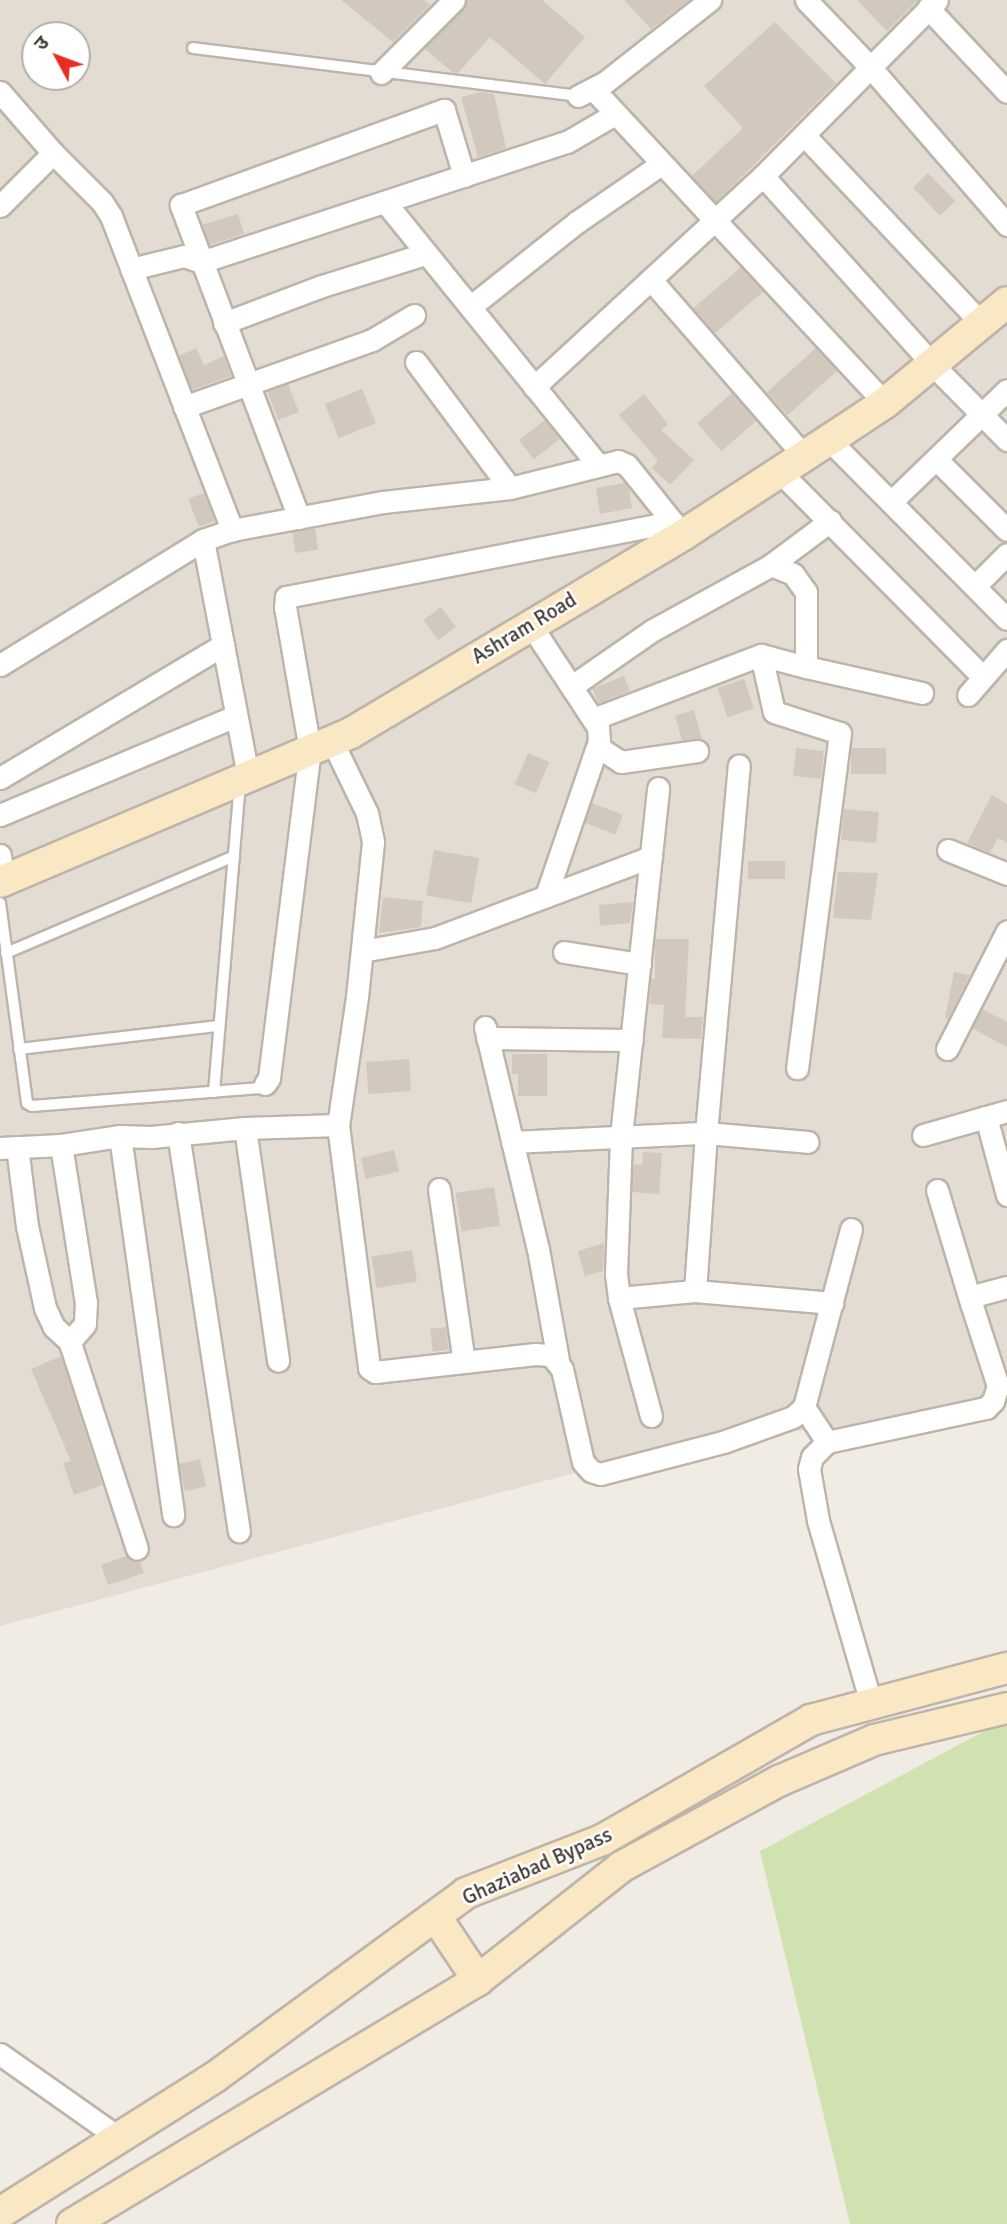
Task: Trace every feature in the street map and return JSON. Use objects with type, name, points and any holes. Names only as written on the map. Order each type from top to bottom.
[{"type":"main road","name":"Ashram Road","points":[[1,880],[351,733],[530,624],[678,528],[830,440],[885,403],[1007,302]]},
{"type":"main road","name":"Ghaziabad Bypass","points":[[0,2213],[215,2077],[466,1893],[602,1840],[811,1720],[1002,1669]]},
{"type":"main road","name":"Ghaziabad Bypass","points":[[72,2224],[478,1980],[621,1867],[779,1781],[874,1740],[1006,1711]]},
{"type":"main road","points":[[436,1917],[478,1980]]},
{"type":"street","points":[[381,73],[454,0]]},
{"type":"street","points":[[710,0],[586,93],[615,114],[713,222],[885,403]]},
{"type":"street","points":[[806,0],[871,68],[1007,225]]},
{"type":"street","points":[[534,387],[763,176],[932,4],[1007,92]]},
{"type":"street","points":[[0,92],[106,208],[232,530]]},
{"type":"street","points":[[299,518],[181,205],[444,110],[464,176]]},
{"type":"street","points":[[131,269],[184,256],[201,262],[567,142],[615,114]]},
{"type":"street","points":[[804,135],[981,323]]},
{"type":"street","points":[[0,206],[53,153]]},
{"type":"street","points":[[470,307],[577,222],[661,164]]},
{"type":"street","points":[[763,176],[932,364],[1007,440]]},
{"type":"street","points":[[385,202],[598,465]]},
{"type":"street","points":[[224,323],[322,286],[425,254]]},
{"type":"street","points":[[652,281],[791,463],[830,521],[983,677]]},
{"type":"street","points":[[184,407],[372,340],[414,315]]},
{"type":"street","points":[[416,362],[510,488]]},
{"type":"street","points":[[891,502],[1007,390]]},
{"type":"street","points":[[830,440],[1007,619]]},
{"type":"street","points":[[936,459],[1007,530]]},
{"type":"street","points":[[0,665],[203,540],[232,530],[383,502],[510,488],[598,465],[622,462],[678,528]]},
{"type":"street","points":[[572,686],[653,631],[771,565],[830,521]]},
{"type":"street","points":[[558,1360],[551,1355],[535,1354],[375,1372],[367,1363],[338,1125],[362,951],[373,842],[371,828],[321,745],[285,607],[286,597],[678,528]]},
{"type":"street","points":[[203,540],[236,716],[244,778]]},
{"type":"street","points":[[975,586],[1007,554]]},
{"type":"street","points":[[771,565],[793,574],[806,592],[806,667]]},
{"type":"street","points":[[530,624],[598,727],[598,747],[546,896]]},
{"type":"street","points":[[0,778],[223,645]]},
{"type":"street","points":[[968,695],[1007,650]]},
{"type":"street","points":[[761,654],[774,712],[840,733],[797,1068]]},
{"type":"street","points":[[593,719],[761,654],[922,693]]},
{"type":"street","points":[[0,815],[236,716]]},
{"type":"street","points":[[265,1084],[321,745]]},
{"type":"street","points":[[598,747],[621,762],[697,751]]},
{"type":"street","points":[[695,1291],[706,1133],[739,765]]},
{"type":"street","points":[[651,1416],[619,1298],[616,1274],[621,1136],[658,788]]},
{"type":"street","points":[[948,850],[1007,874]]},
{"type":"street","points":[[362,951],[435,938],[650,857]]},
{"type":"street","points":[[947,1049],[1007,931]]},
{"type":"street","points":[[564,952],[640,964]]},
{"type":"street","points":[[632,1040],[486,1032],[538,1249],[558,1360],[583,1462],[592,1471],[600,1474],[723,1443],[793,1417],[804,1407],[851,1229]]},
{"type":"street","points":[[923,1135],[1007,1111]]},
{"type":"street","points":[[986,1117],[1007,1195]]},
{"type":"street","points":[[136,1549],[71,1343],[54,1327],[45,1308],[8,1148],[120,1136],[338,1125]]},
{"type":"street","points":[[245,1128],[278,1361]]},
{"type":"street","points":[[177,1133],[239,1531]]},
{"type":"street","points":[[512,1142],[706,1133],[808,1142]]},
{"type":"street","points":[[120,1136],[173,1514]]},
{"type":"street","points":[[61,1144],[86,1302],[85,1324],[71,1343]]},
{"type":"street","points":[[439,1189],[464,1362]]},
{"type":"street","points":[[871,1703],[818,1520],[809,1469],[813,1457],[827,1441],[986,1408],[993,1401],[999,1386],[937,1190]]},
{"type":"street","points":[[971,1303],[977,1295],[1007,1287]]},
{"type":"street","points":[[619,1298],[695,1291],[832,1303]]},
{"type":"street","points":[[804,1407],[827,1441]]},
{"type":"street","points":[[1002,1669],[1006,1711]]},
{"type":"street","points":[[0,2054],[119,2138]]},
{"type":"lane","points":[[192,48],[381,73],[586,93]]},
{"type":"lane","points":[[214,1092],[234,856],[244,778]]},
{"type":"lane","points":[[6,953],[234,856]]},
{"type":"lane","points":[[1,880],[6,953],[25,1096],[32,1106],[260,1088],[265,1084]]},
{"type":"lane","points":[[19,1049],[219,1026]]},
{"type":"shaded area","points":[[0,0],[1007,0],[1007,1407],[683,1444],[0,1626]]},
{"type":"green space","points":[[1007,1719],[1007,2224],[850,2224],[760,1851]]},
{"type":"building","points":[[341,0],[424,0],[430,5],[393,42]]},
{"type":"building","points":[[467,0],[542,0],[585,37],[545,84],[490,37],[458,73],[452,72],[424,48],[463,9]]},
{"type":"building","points":[[624,0],[689,0],[651,29]]},
{"type":"building","points":[[857,0],[918,0],[887,31]]},
{"type":"building","points":[[775,22],[836,83],[716,202],[692,176],[743,128],[704,86]]},
{"type":"building","points":[[481,92],[494,94],[506,148],[478,157],[461,97]]},
{"type":"building","points":[[928,173],[955,201],[940,216],[913,188]]},
{"type":"building","points":[[238,214],[244,234],[209,245],[203,225]]},
{"type":"building","points":[[741,267],[763,292],[715,333],[693,308]]},
{"type":"building","points":[[196,348],[204,365],[224,356],[231,376],[192,390],[179,356]]},
{"type":"building","points":[[816,348],[837,371],[788,415],[767,392]]},
{"type":"building","points":[[288,384],[299,412],[278,420],[267,392]]},
{"type":"building","points":[[362,389],[376,423],[339,438],[325,404]]},
{"type":"building","points":[[732,393],[756,421],[722,451],[697,423]]},
{"type":"building","points":[[644,394],[668,424],[661,430],[694,460],[670,485],[652,468],[658,461],[619,415]]},
{"type":"building","points":[[545,420],[560,439],[534,459],[519,440]]},
{"type":"building","points":[[625,483],[629,489],[632,508],[600,514],[596,488]]},
{"type":"building","points":[[204,493],[215,521],[199,527],[188,499]]},
{"type":"building","points":[[315,528],[318,550],[295,553],[292,531]]},
{"type":"building","points":[[441,607],[456,627],[438,640],[423,620]]},
{"type":"building","points":[[624,676],[630,691],[598,704],[592,689]]},
{"type":"building","points":[[744,679],[754,708],[728,717],[718,688]]},
{"type":"building","points":[[694,710],[702,739],[682,740],[675,716]]},
{"type":"building","points":[[796,748],[824,751],[821,779],[793,776]]},
{"type":"building","points":[[851,748],[886,748],[886,774],[851,774]]},
{"type":"building","points":[[528,753],[549,762],[536,793],[515,784]]},
{"type":"building","points":[[992,795],[1007,804],[1007,843],[998,838],[990,853],[967,843]]},
{"type":"building","points":[[592,803],[623,815],[615,834],[584,823]]},
{"type":"building","points":[[844,809],[879,812],[876,843],[841,840]]},
{"type":"building","points":[[434,850],[479,858],[471,903],[426,895]]},
{"type":"building","points":[[748,861],[785,861],[785,879],[748,879]]},
{"type":"building","points":[[838,872],[878,873],[871,920],[833,918]]},
{"type":"building","points":[[383,897],[423,901],[421,927],[379,933]]},
{"type":"building","points":[[633,902],[630,923],[600,926],[599,905]]},
{"type":"building","points":[[655,939],[689,939],[685,1017],[703,1017],[701,1039],[662,1038],[664,1005],[650,1004],[651,979],[655,979]]},
{"type":"building","points":[[954,972],[970,975],[948,1019],[945,1018]]},
{"type":"building","points":[[982,1009],[1007,1022],[1007,1047],[972,1028]]},
{"type":"building","points":[[512,1054],[547,1054],[547,1096],[518,1096],[518,1074],[512,1074]]},
{"type":"building","points":[[409,1059],[411,1091],[368,1094],[366,1062]]},
{"type":"building","points":[[394,1150],[399,1171],[366,1179],[361,1158]]},
{"type":"building","points":[[643,1152],[662,1153],[659,1194],[632,1192],[633,1164],[642,1165]]},
{"type":"building","points":[[494,1187],[500,1226],[462,1232],[455,1193]]},
{"type":"building","points":[[604,1243],[603,1271],[585,1276],[578,1251]]},
{"type":"building","points":[[412,1250],[417,1282],[377,1288],[372,1256]]},
{"type":"building","points":[[446,1327],[449,1350],[433,1352],[430,1329]]},
{"type":"building","points":[[61,1356],[102,1485],[74,1495],[63,1463],[71,1461],[31,1369]]},
{"type":"building","points":[[200,1459],[206,1486],[185,1491],[179,1464]]},
{"type":"building","points":[[126,1556],[140,1562],[144,1573],[108,1585],[101,1565]]}]
